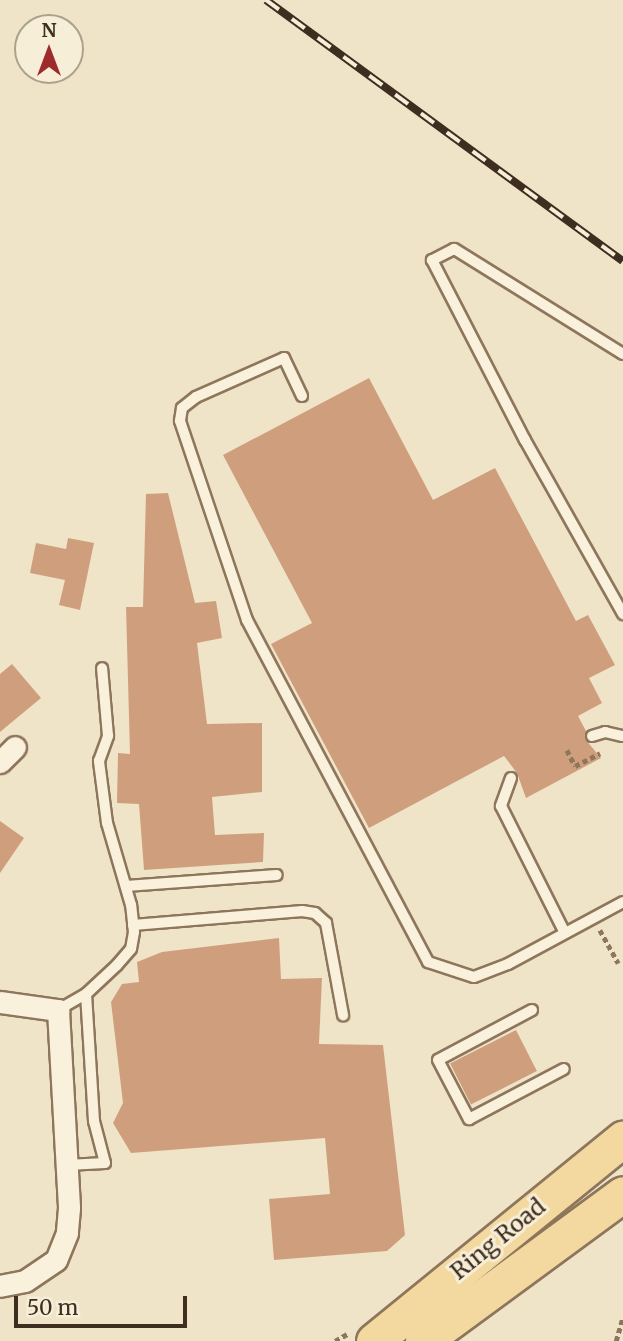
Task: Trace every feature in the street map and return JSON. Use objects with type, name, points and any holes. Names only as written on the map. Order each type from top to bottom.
[{"type":"main road","name":"Ring Road","points":[[374,1341],[623,1139]]},
{"type":"main road","name":"Ring Road","points":[[424,1341],[623,1194]]},
{"type":"street","points":[[0,1002],[58,1010],[68,1165],[67,1233],[56,1260],[25,1281],[0,1286]]},
{"type":"lane","points":[[623,354],[454,249],[432,260],[525,440],[623,614]]},
{"type":"lane","points":[[302,396],[284,358],[182,408],[186,440],[247,620],[428,962],[474,977],[623,902]]},
{"type":"lane","points":[[58,1010],[86,994],[131,949],[133,925],[107,823],[99,761],[108,736],[102,668]]},
{"type":"lane","points":[[592,736],[605,732],[623,736]]},
{"type":"lane","points":[[511,778],[501,806],[565,933]]},
{"type":"lane","points":[[125,887],[277,874]]},
{"type":"lane","points":[[133,925],[274,912],[315,914],[326,923],[343,1015]]},
{"type":"lane","points":[[68,1165],[105,1163],[94,1121],[86,994]]},
{"type":"lane","points":[[532,1010],[438,1060],[469,1119],[564,1069]]},
{"type":"path","points":[[593,918],[618,963]]},
{"type":"path","points":[[617,1341],[623,1317]]},
{"type":"building","points":[[369,378],[433,500],[495,468],[576,621],[588,615],[615,665],[589,678],[602,703],[578,716],[586,731],[585,739],[601,758],[526,798],[517,773],[504,756],[369,828],[271,644],[312,623],[223,455]]},
{"type":"building","points":[[168,493],[195,603],[216,601],[222,638],[197,643],[207,724],[262,723],[262,792],[212,797],[215,835],[264,833],[263,862],[144,870],[139,804],[117,803],[118,753],[130,754],[126,607],[143,607],[146,494]]},
{"type":"building","points":[[68,538],[94,543],[80,610],[59,605],[65,580],[30,573],[36,543],[66,549]]},
{"type":"building","points":[[12,664],[41,698],[0,732],[0,674]]},
{"type":"building","points":[[0,821],[24,838],[0,873]]},
{"type":"building","points":[[279,938],[281,979],[322,978],[319,1044],[383,1045],[405,1235],[387,1251],[274,1260],[269,1199],[330,1194],[325,1138],[131,1153],[113,1123],[123,1103],[111,1002],[122,984],[139,982],[137,962],[162,952]]},
{"type":"building","points":[[516,1030],[537,1071],[471,1105],[450,1064]]},
{"type":"railway","points":[[266,0],[623,261]]}]
